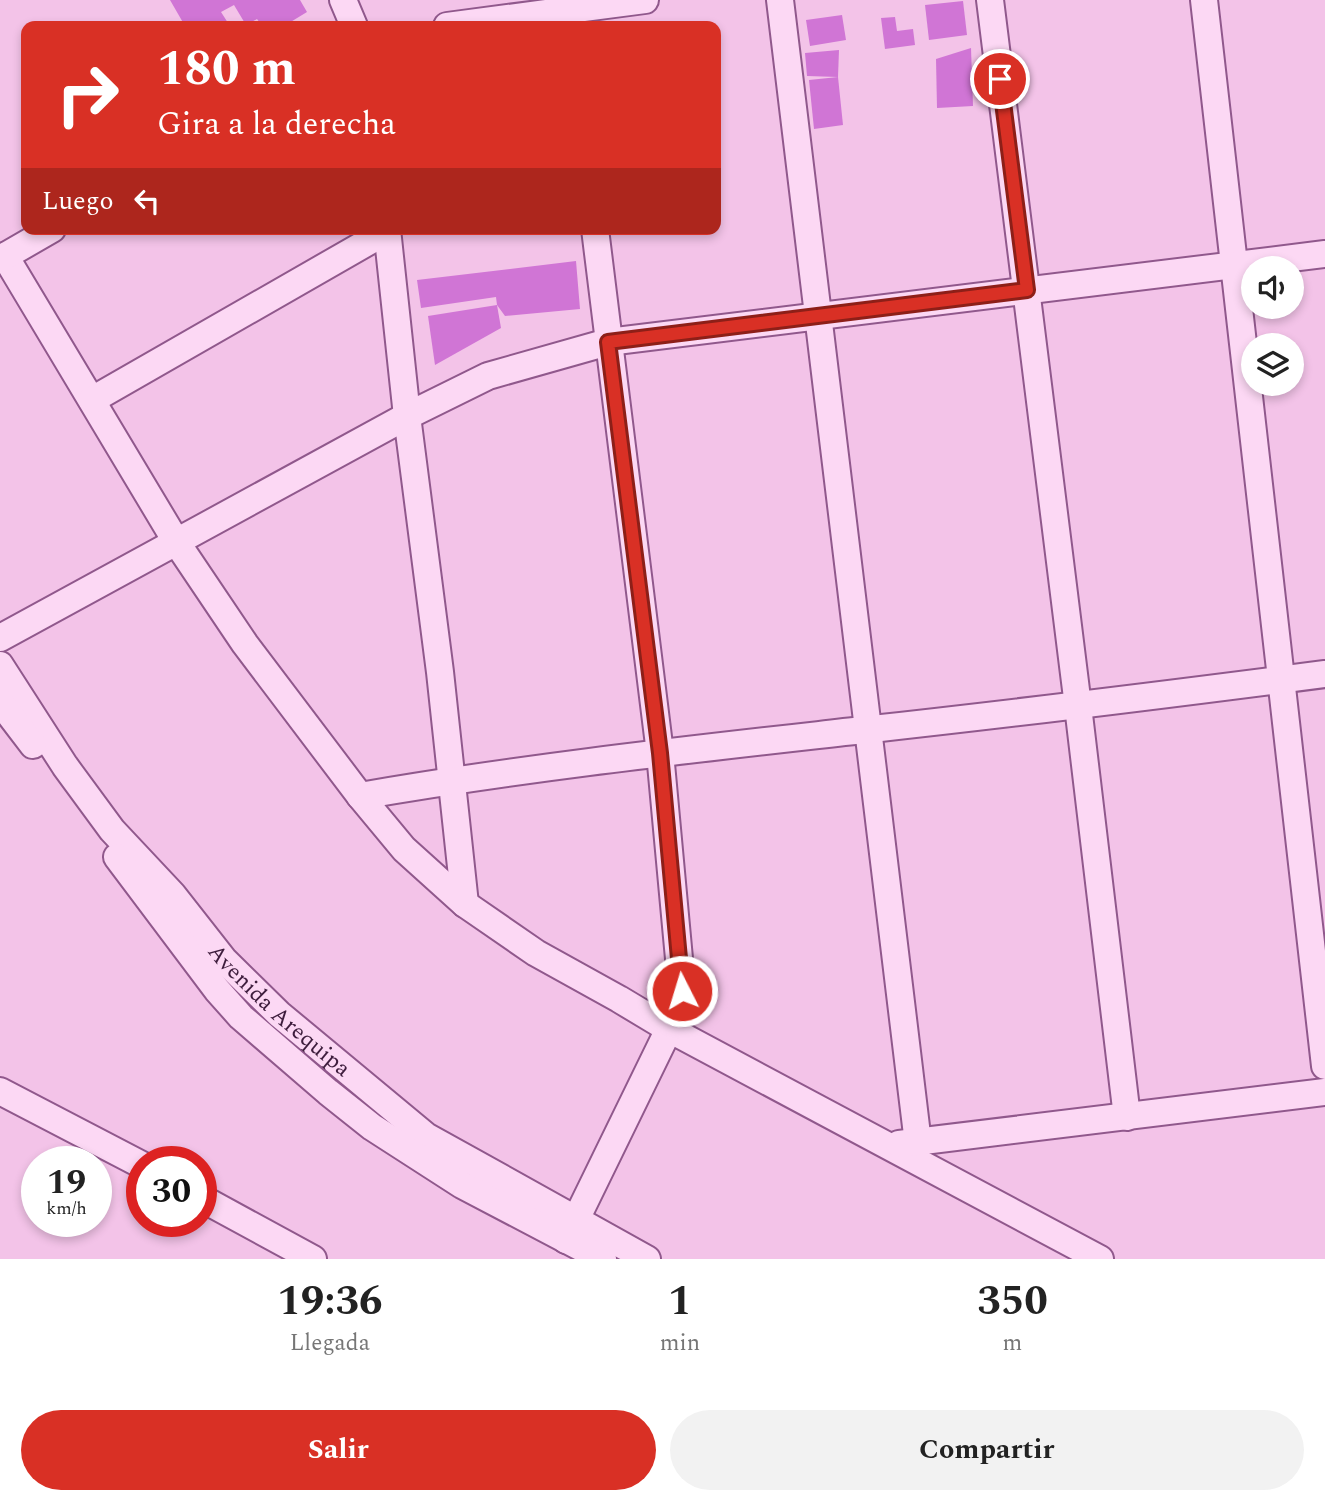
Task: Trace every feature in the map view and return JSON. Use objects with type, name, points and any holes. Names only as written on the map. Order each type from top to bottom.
[{"type":"street","points":[[343,0],[352,21]]},
{"type":"street","points":[[488,21],[645,0]]},
{"type":"street","points":[[780,0],[918,1143]]},
{"type":"street","points":[[990,0],[1127,1117]]},
{"type":"street","points":[[1204,0],[1325,1066]]},
{"type":"street","points":[[42,235],[3,257],[177,542],[245,644],[360,796],[404,849],[465,904],[536,953],[669,1029],[1100,1259]]},
{"type":"street","points":[[92,400],[378,235]]},
{"type":"street","points":[[388,235],[465,904]]},
{"type":"street","points":[[572,1229],[669,1029],[682,991],[660,753],[597,235]]},
{"type":"street","points":[[0,638],[407,415],[488,376],[608,342],[1325,254]]},
{"type":"street","name":"Avenida Arequipa","points":[[0,665],[65,766],[112,830],[173,895],[224,960],[279,1014],[426,1136],[572,1229],[603,1259]]},
{"type":"street","points":[[360,796],[451,780],[660,753],[1078,706],[1325,674]]},
{"type":"street","name":"Avenida Arequipa","points":[[0,702],[217,990],[241,1017],[328,1092],[400,1147],[461,1185],[643,1258]]},
{"type":"street","points":[[0,1091],[126,1157]]},
{"type":"street","points":[[882,1144],[918,1143],[1325,1093]]},
{"type":"street","points":[[217,1207],[313,1259]]},
{"type":"building","points":[[170,0],[300,0],[307,12],[292,21],[244,21],[234,5],[221,12],[227,21],[182,21]]},
{"type":"building","points":[[963,1],[967,35],[929,40],[925,5]]},
{"type":"building","points":[[842,15],[846,40],[810,46],[806,20]]},
{"type":"building","points":[[895,17],[897,31],[913,29],[915,45],[885,49],[881,18]]},
{"type":"building","points":[[971,48],[973,106],[937,108],[936,59]]},
{"type":"building","points":[[839,50],[838,77],[807,76],[805,53]]},
{"type":"building","points":[[838,77],[843,125],[814,129],[809,80]]},
{"type":"building","points":[[576,261],[580,309],[505,316],[497,305],[496,297],[421,308],[417,280]]},
{"type":"building","points":[[497,305],[501,328],[435,365],[428,316]]},
{"type":"route","points":[[682,991],[660,753],[608,342],[1027,290],[1000,79]]}]
